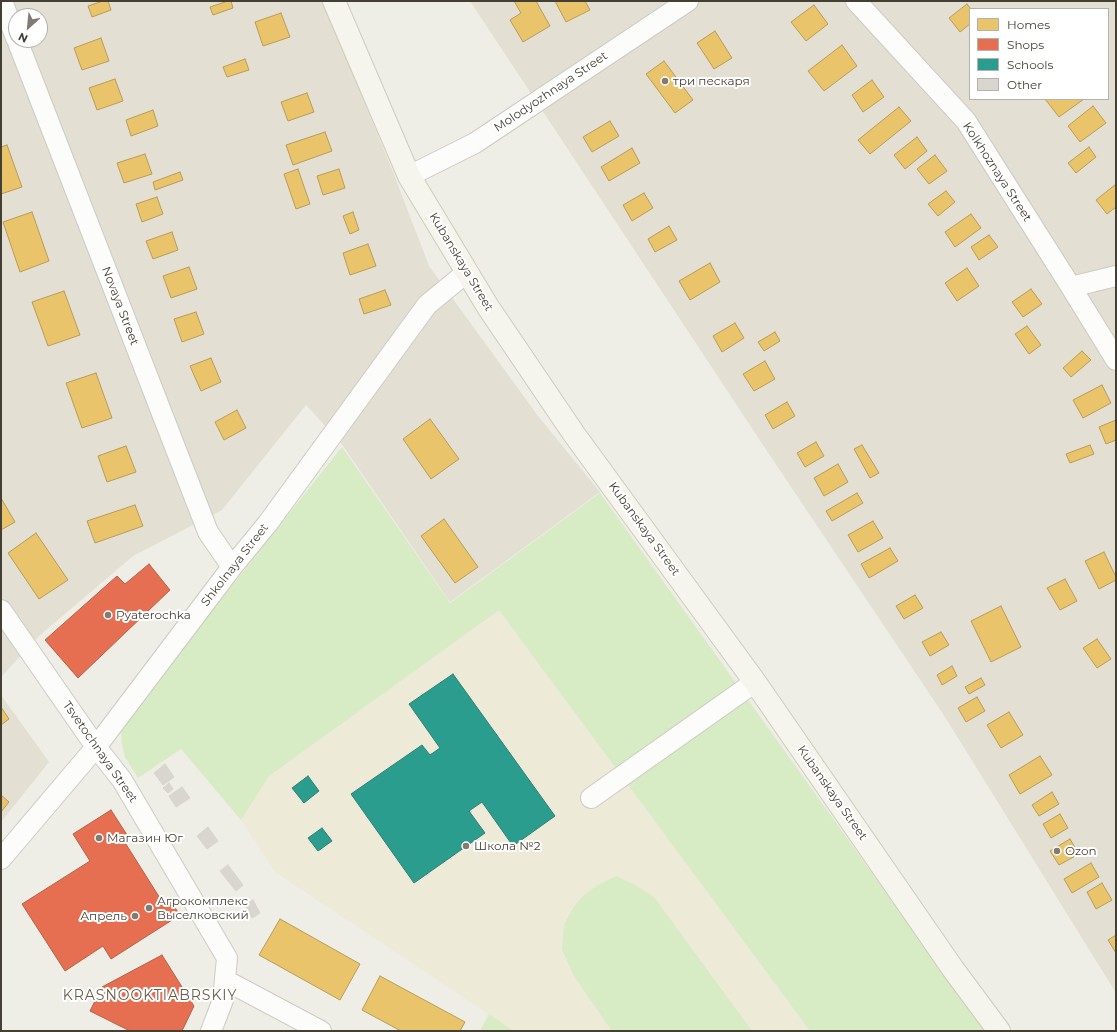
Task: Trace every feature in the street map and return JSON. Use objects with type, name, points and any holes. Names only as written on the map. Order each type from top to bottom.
[{"type":"main road","name":"Kubanskaya Street","points":[[334,1],[410,176],[488,307],[574,434],[755,682],[953,968],[999,1031]]},
{"type":"street","name":"Novaya Street","points":[[2,1],[8,17]]},
{"type":"street","name":"Molodyozhnaya Street","points":[[410,176],[475,143],[688,1]]},
{"type":"street","name":"Kolkhoznaya Street","points":[[856,1],[966,121],[1116,360]]},
{"type":"street","name":"Novaya Street","points":[[20,48],[208,532],[232,567]]},
{"type":"street","name":"Shkolnaya Street","points":[[1,859],[96,747],[232,567],[268,523],[427,305],[467,272]]},
{"type":"street","points":[[1071,287],[1116,276]]},
{"type":"street","name":"Tsvetochnaya Street","points":[[1,610],[96,747],[122,780],[227,958],[223,1000],[211,1031]]},
{"type":"street","points":[[591,798],[755,682]]},
{"type":"street","points":[[225,980],[321,1031]]},
{"type":"shaded area","points":[[1,1],[323,1],[393,172],[429,266],[538,416],[600,492],[450,602],[341,443],[306,405],[222,510],[133,556],[39,636],[1,677]]},
{"type":"shaded area","points":[[470,1],[1116,1],[1116,993],[945,717],[767,451]]},
{"type":"shaded area","name":"Школа №2","points":[[499,609],[810,1031],[514,1031],[275,872],[241,820],[269,776]]},
{"type":"shaded area","points":[[1,695],[49,762],[1,822]]},
{"type":"green space","points":[[342,447],[450,603],[600,493],[985,1031],[810,1031],[499,610],[269,776],[241,820],[181,749],[138,778],[125,757],[122,744],[121,732],[125,717],[164,671]]},
{"type":"green space","points":[[616,876],[635,885],[654,897],[752,1031],[612,1031],[574,976],[562,949],[564,925],[573,908],[583,896],[598,885]]},
{"type":"green space","points":[[489,1014],[514,1031],[480,1031]]},
{"type":"building: Homes","points":[[103,1],[108,1],[111,10],[92,17],[88,6]]},
{"type":"building: Homes","points":[[231,1],[233,8],[213,15],[210,7]]},
{"type":"building: Homes","points":[[514,1],[536,1],[550,26],[523,42],[510,20],[521,13]]},
{"type":"building: Homes","points":[[555,1],[585,1],[590,10],[566,22]]},
{"type":"building: Homes","points":[[967,4],[970,8],[969,25],[960,32],[949,18]]},
{"type":"building: Homes","points":[[814,5],[828,24],[806,41],[791,22]]},
{"type":"building: Homes","points":[[281,13],[290,37],[263,46],[255,22]]},
{"type":"building: Homes","points":[[715,31],[732,58],[714,69],[697,43]]},
{"type":"building: Homes","points":[[101,38],[109,61],[82,70],[74,48]]},
{"type":"building: Homes","points":[[842,45],[857,66],[824,91],[808,71]]},
{"type":"building: Homes","points":[[245,59],[249,70],[227,77],[223,67]]},
{"type":"building: Homes","points":[[664,61],[693,100],[675,113],[646,74]]},
{"type":"building: Homes","points":[[115,79],[123,101],[97,110],[89,88]]},
{"type":"building: Homes","points":[[872,80],[884,97],[863,112],[852,95]]},
{"type":"building: Homes","points":[[307,93],[314,112],[288,121],[281,102]]},
{"type":"building: Homes","points":[[1046,100],[1083,100],[1059,117]]},
{"type":"building: Homes","points":[[1093,106],[1106,123],[1080,142],[1068,126]]},
{"type":"building: Homes","points":[[899,107],[911,121],[870,154],[858,140]]},
{"type":"building: Homes","points":[[153,110],[158,126],[131,136],[126,120]]},
{"type":"building: Homes","points":[[610,121],[619,136],[592,152],[583,137]]},
{"type":"building: Homes","points":[[325,132],[332,151],[293,165],[286,145]]},
{"type":"building: Homes","points":[[917,137],[927,151],[905,169],[894,155]]},
{"type":"building: Homes","points":[[7,145],[22,187],[1,194],[1,147]]},
{"type":"building: Homes","points":[[1089,147],[1096,157],[1076,173],[1068,163]]},
{"type":"building: Homes","points":[[632,148],[640,163],[609,181],[601,167]]},
{"type":"building: Homes","points":[[145,154],[152,174],[124,183],[117,163]]},
{"type":"building: Homes","points":[[935,155],[947,171],[929,184],[917,169]]},
{"type":"building: Homes","points":[[298,169],[310,204],[296,209],[284,174]]},
{"type":"building: Homes","points":[[339,169],[345,188],[323,195],[317,176]]},
{"type":"building: Homes","points":[[180,172],[183,180],[155,190],[153,182]]},
{"type":"building: Homes","points":[[1116,184],[1116,207],[1107,214],[1096,200]]},
{"type":"building: Homes","points":[[946,191],[955,202],[938,216],[928,204]]},
{"type":"building: Homes","points":[[644,193],[653,208],[632,221],[623,205]]},
{"type":"building: Homes","points":[[157,197],[163,214],[142,222],[136,204]]},
{"type":"building: Homes","points":[[32,212],[49,261],[20,272],[3,222]]},
{"type":"building: Homes","points":[[353,212],[359,230],[350,234],[343,216]]},
{"type":"building: Homes","points":[[971,214],[981,228],[955,247],[945,232]]},
{"type":"building: Homes","points":[[669,226],[677,240],[655,252],[648,239]]},
{"type":"building: Homes","points":[[172,232],[178,250],[153,259],[146,241]]},
{"type":"building: Homes","points":[[989,235],[998,247],[979,260],[971,247]]},
{"type":"building: Homes","points":[[368,244],[376,266],[350,275],[343,253]]},
{"type":"building: Homes","points":[[710,263],[720,282],[690,300],[679,281]]},
{"type":"building: Homes","points":[[189,267],[197,289],[171,298],[163,276]]},
{"type":"building: Homes","points":[[967,268],[979,286],[957,301],[945,283]]},
{"type":"building: Homes","points":[[1031,289],[1042,304],[1023,317],[1012,302]]},
{"type":"building: Homes","points":[[385,290],[391,305],[364,314],[359,299]]},
{"type":"building: Homes","points":[[64,291],[80,335],[48,346],[32,302]]},
{"type":"building: Homes","points":[[196,312],[204,334],[182,342],[174,319]]},
{"type":"building: Homes","points":[[735,323],[744,338],[722,352],[713,336]]},
{"type":"building: Homes","points":[[1027,326],[1041,345],[1029,354],[1015,334]]},
{"type":"building: Homes","points":[[775,332],[780,341],[764,351],[758,342]]},
{"type":"building: Homes","points":[[1082,351],[1091,360],[1071,377],[1063,368]]},
{"type":"building: Homes","points":[[211,358],[221,382],[201,391],[190,366]]},
{"type":"building: Homes","points":[[765,361],[775,379],[754,391],[743,374]]},
{"type":"building: Homes","points":[[96,373],[112,418],[82,428],[66,383]]},
{"type":"building: Homes","points":[[1102,385],[1111,403],[1083,418],[1073,400]]},
{"type":"building: Homes","points":[[787,402],[795,416],[773,429],[765,415]]},
{"type":"building: Homes","points":[[237,410],[246,428],[224,440],[215,422]]},
{"type":"building: Homes","points":[[430,419],[459,459],[431,479],[403,439]]},
{"type":"building: Homes","points":[[1116,420],[1116,440],[1106,444],[1099,427]]},
{"type":"building: Homes","points":[[816,442],[824,456],[805,467],[797,453]]},
{"type":"building: Homes","points":[[862,445],[879,473],[870,478],[854,449]]},
{"type":"building: Homes","points":[[1090,445],[1094,454],[1070,463],[1066,454]]},
{"type":"building: Homes","points":[[126,446],[136,472],[107,482],[98,456]]},
{"type":"building: Homes","points":[[838,464],[848,482],[824,496],[814,478]]},
{"type":"building: Homes","points":[[857,493],[863,503],[832,521],[826,511]]},
{"type":"building: Homes","points":[[1,498],[15,522],[1,530]]},
{"type":"building: Homes","points":[[135,505],[143,526],[95,543],[87,521]]},
{"type":"building: Homes","points":[[444,519],[478,567],[455,583],[421,536]]},
{"type":"building: Homes","points":[[873,521],[883,538],[858,552],[848,535]]},
{"type":"building: Homes","points":[[36,533],[68,580],[39,599],[8,553]]},
{"type":"building: Homes","points":[[890,548],[898,561],[869,578],[861,564]]},
{"type":"building: Homes","points":[[1104,552],[1116,580],[1099,589],[1085,561]]},
{"type":"building: Homes","points":[[1065,579],[1077,601],[1060,610],[1047,588]]},
{"type":"building: Homes","points":[[915,595],[923,608],[904,619],[896,606]]},
{"type":"building: Homes","points":[[1001,606],[1021,647],[991,662],[971,621]]},
{"type":"building: Homes","points":[[941,632],[949,645],[930,656],[922,642]]},
{"type":"building: Homes","points":[[1097,639],[1111,659],[1097,668],[1083,648]]},
{"type":"building: Homes","points":[[952,666],[957,676],[942,685],[937,675]]},
{"type":"building: Homes","points":[[981,678],[985,685],[969,694],[965,687]]},
{"type":"building: Homes","points":[[977,697],[985,711],[966,722],[958,708]]},
{"type":"building: Homes","points":[[1,707],[9,719],[1,725]]},
{"type":"building: Homes","points":[[1009,712],[1023,735],[1001,748],[987,725]]},
{"type":"building: Homes","points":[[1040,756],[1052,775],[1020,794],[1009,775]]},
{"type":"building: Homes","points":[[1052,792],[1059,804],[1039,816],[1032,805]]},
{"type":"building: Homes","points":[[1,795],[9,802],[1,812]]},
{"type":"building: Homes","points":[[1060,814],[1068,828],[1051,838],[1043,824]]},
{"type":"building: Homes","points":[[1070,839],[1079,854],[1059,865],[1050,851]]},
{"type":"building: Homes","points":[[1091,863],[1099,877],[1072,893],[1064,879]]},
{"type":"building: Homes","points":[[1102,883],[1112,900],[1096,909],[1087,892]]},
{"type":"building: Homes","points":[[280,919],[360,964],[340,1000],[259,955]]},
{"type":"building: Homes","points":[[1116,935],[1116,953],[1108,940]]},
{"type":"building: Homes","points":[[380,976],[465,1022],[460,1031],[401,1031],[362,1010]]},
{"type":"building: Shops","name":"Pyaterochka","points":[[149,564],[170,590],[78,678],[45,640],[117,576],[125,584]]},
{"type":"building: Shops","points":[[111,810],[129,838],[124,841],[163,903],[169,899],[180,915],[111,959],[103,946],[65,971],[22,904],[90,861],[73,834]]},
{"type":"building: Shops","points":[[162,955],[194,1006],[182,1031],[130,1031],[90,1011],[102,987]]},
{"type":"building: Schools","points":[[453,674],[555,816],[513,846],[482,802],[469,811],[485,833],[414,883],[351,794],[422,745],[430,755],[440,748],[409,704]]},
{"type":"building: Schools","points":[[308,776],[319,791],[304,803],[292,788]]},
{"type":"building: Schools","points":[[322,828],[332,841],[318,851],[308,838]]},
{"type":"building: Other","points":[[165,764],[174,777],[163,785],[154,773]]},
{"type":"building: Other","points":[[169,783],[173,789],[168,793],[163,788]]},
{"type":"building: Other","points":[[182,787],[190,798],[176,807],[169,796]]},
{"type":"building: Other","points":[[208,827],[218,841],[207,849],[197,836]]},
{"type":"building: Other","points":[[228,865],[243,885],[236,891],[220,871]]},
{"type":"building: Other","points":[[253,900],[260,913],[252,918],[245,905]]},
{"type":"place","name":"три пескаря","points":[[665,81]]},
{"type":"place","name":"Pyaterochka","points":[[108,615]]},
{"type":"place","name":"Магазин Юг","points":[[99,838]]},
{"type":"place","name":"Школа №2","points":[[466,846]]},
{"type":"place","name":"Ozon","points":[[1057,851]]},
{"type":"place","name":"Агрокомплекс Выселковский","points":[[149,908]]},
{"type":"place","name":"Апрель","points":[[135,916]]},
{"type":"district","name":"KRASNOOKTIABRSKIY","points":[[150,996]]}]
